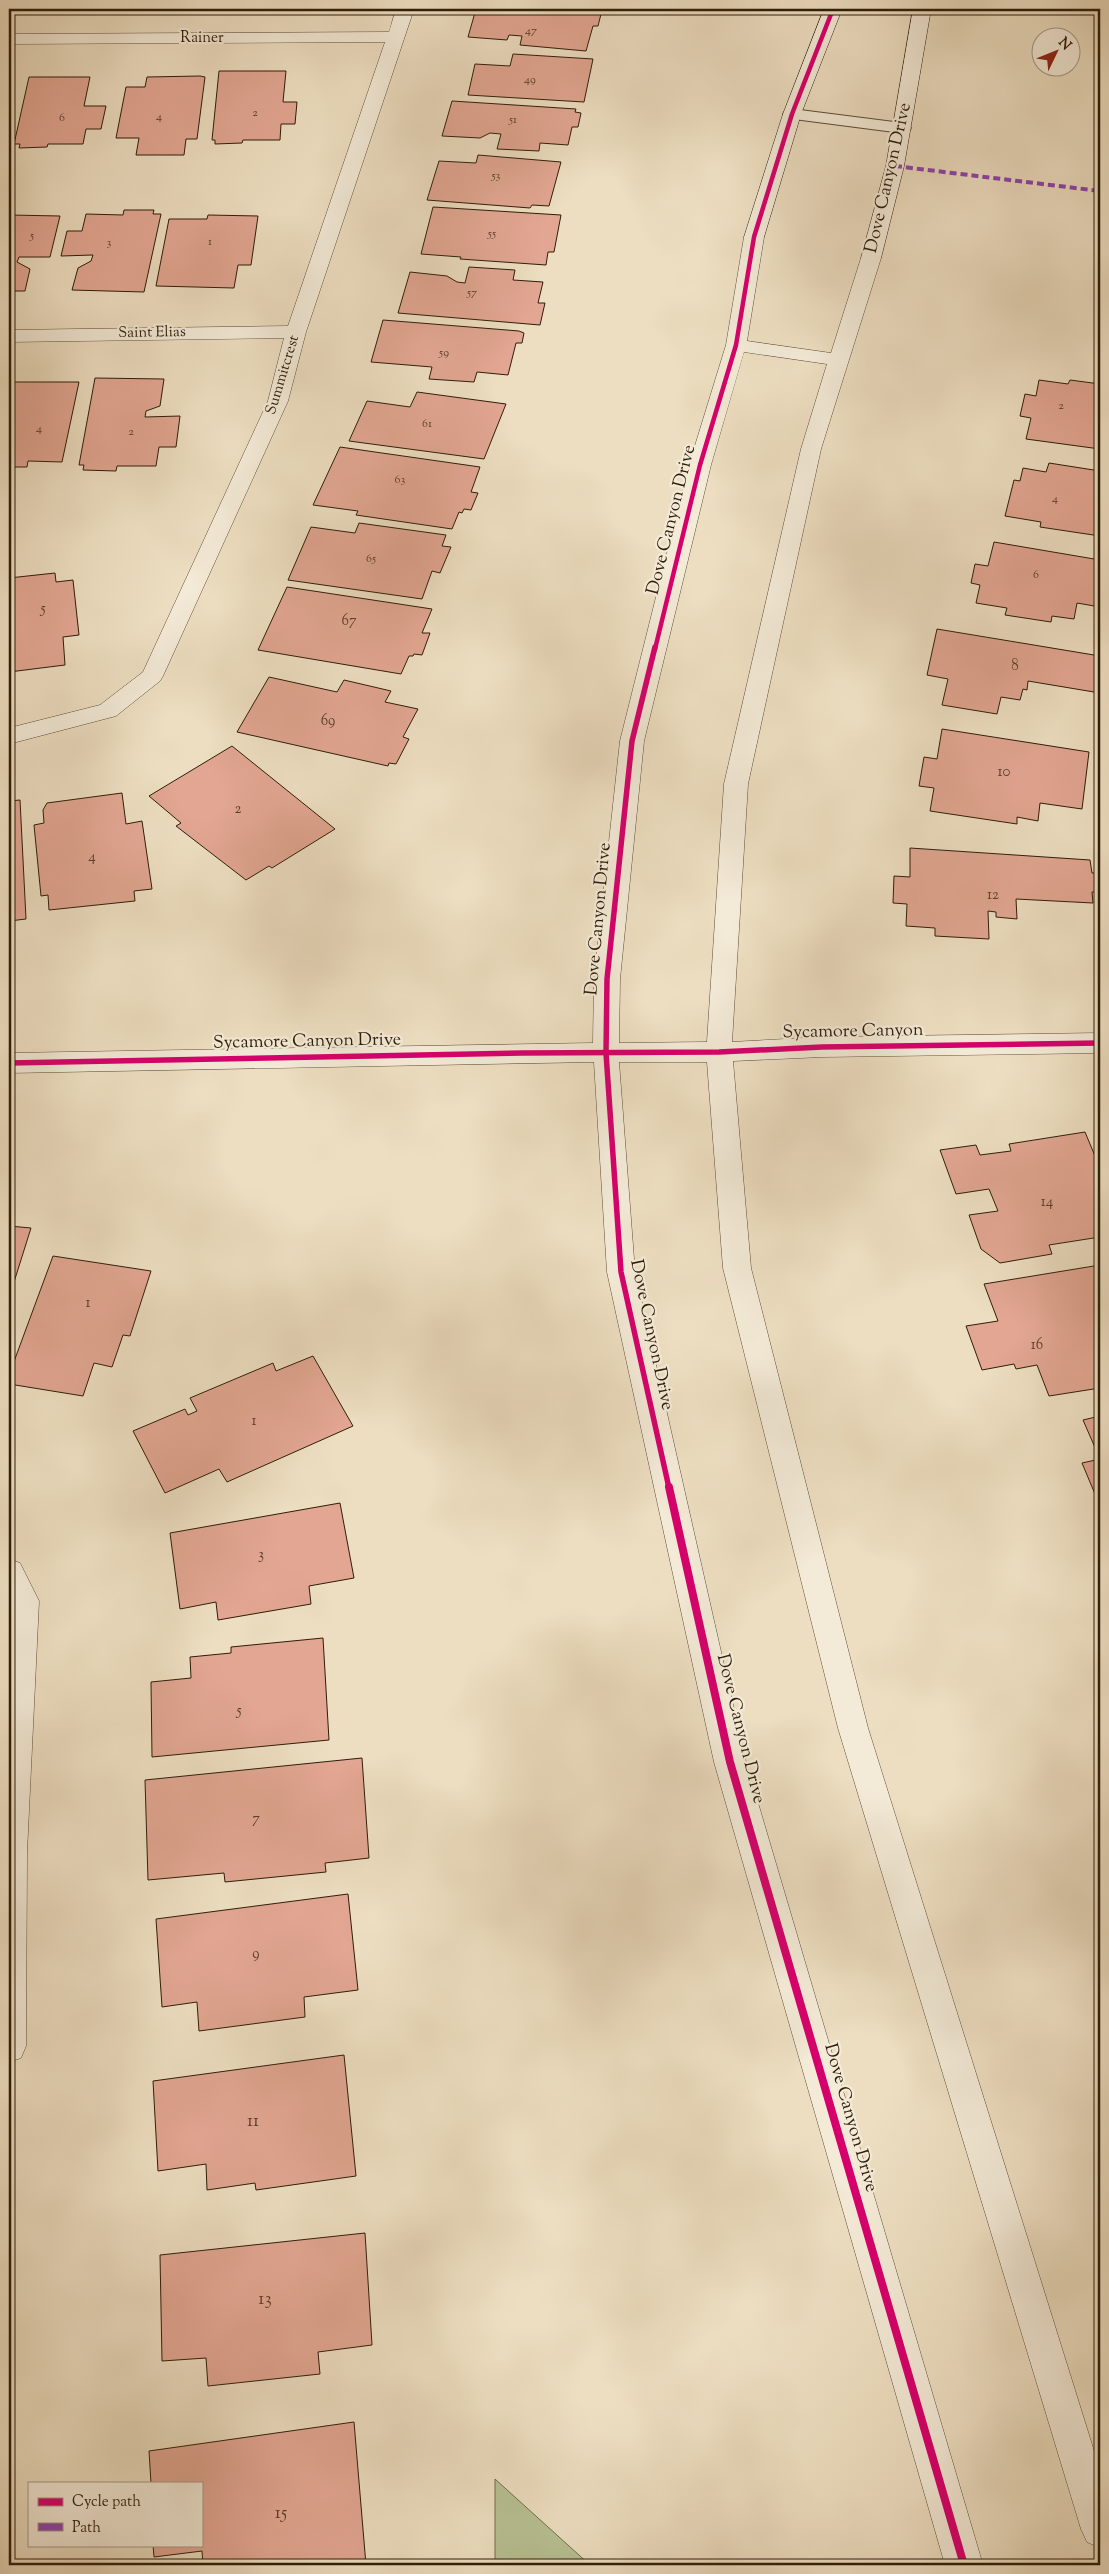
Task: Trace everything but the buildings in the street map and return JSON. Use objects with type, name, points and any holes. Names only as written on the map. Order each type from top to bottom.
[{"type":"street","name":"Summitcrest","points":[[9,736],[108,712],[152,676],[278,401],[296,332],[405,9]]},
{"type":"street","name":"Dove Canyon Drive","points":[[833,9],[792,114],[754,237],[736,345],[700,465],[632,741],[607,979],[606,1053],[621,1272],[730,1762],[964,2565]]},
{"type":"street","name":"Dove Canyon Drive","points":[[922,9],[895,166],[871,258],[811,449],[736,784],[719,1052],[737,1268],[853,1728],[1100,2528]]},
{"type":"street","name":"Rainer","points":[[9,39],[396,37]]},
{"type":"street","name":"Saint Elias","points":[[9,336],[296,332]]},
{"type":"street","points":[[736,345],[839,360]]},
{"type":"street","name":"Sycamore Canyon","points":[[606,1053],[719,1052],[822,1047],[1100,1043]]},
{"type":"street","name":"Sycamore Canyon Drive","points":[[9,1063],[606,1053]]},
{"type":"street","points":[[9,1572],[24,1601],[11,1852],[9,2046]]},
{"type":"lane","points":[[792,114],[902,128]]},
{"type":"green space","points":[[495,2479],[590,2565],[495,2565]]},
{"type":"marked path","points":[[895,166],[1100,191]]},
{"type":"cycle path","points":[[833,9],[792,114],[754,237],[736,345],[700,465],[632,741],[607,979],[606,1053],[621,1272],[730,1762],[964,2565]]},
{"type":"cycle path","points":[[9,1063],[523,1053],[719,1052],[822,1047],[1100,1043]]}]
